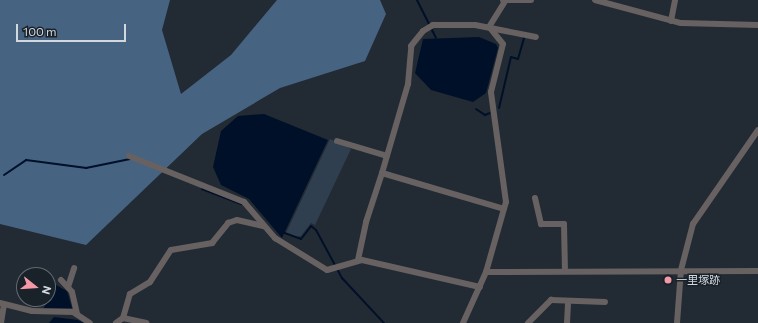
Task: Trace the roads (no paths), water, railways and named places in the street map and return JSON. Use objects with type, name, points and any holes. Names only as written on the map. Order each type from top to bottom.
[{"type":"street","points":[[489,28],[504,0],[531,0]]},
{"type":"street","points":[[595,0],[672,21],[758,25]]},
{"type":"street","points":[[672,21],[676,0]]},
{"type":"street","points":[[358,260],[366,222],[408,84],[411,46],[432,26],[489,28],[536,37]]},
{"type":"street","points":[[463,323],[486,272],[504,209],[504,184],[491,92],[503,44],[489,28]]},
{"type":"street","points":[[677,323],[681,270],[693,224],[758,130]]},
{"type":"street","points":[[337,141],[387,156]]},
{"type":"street","points":[[129,156],[244,202],[275,238],[317,266],[327,270],[338,268],[358,260],[480,287]]},
{"type":"street","points":[[382,173],[504,209]]},
{"type":"street","points":[[535,198],[541,224],[564,224],[565,271]]},
{"type":"street","points":[[116,323],[123,318],[130,294],[150,282],[170,250],[212,243],[228,223],[236,220],[264,226]]},
{"type":"street","points":[[68,287],[74,268]]},
{"type":"street","points":[[486,272],[758,270]]},
{"type":"street","points":[[60,280],[68,287],[76,303],[77,313]]},
{"type":"street","points":[[528,323],[551,300],[605,302]]},
{"type":"street","points":[[567,323],[568,301]]},
{"type":"street","points":[[1,323],[2,303],[32,311],[77,313],[90,323]]},
{"type":"street","points":[[123,318],[146,323]]},
{"type":"waterway","points":[[417,0],[436,38]]},
{"type":"waterway","points":[[499,108],[511,57],[518,59],[524,38]]},
{"type":"waterway","points":[[476,109],[485,115],[490,113]]},
{"type":"waterway","points":[[4,175],[26,160],[86,168],[130,159]]},
{"type":"waterway","points":[[202,189],[241,204]]},
{"type":"waterway","points":[[282,232],[301,239],[311,226],[316,230],[342,278],[384,323]]},
{"type":"place","name":"一里塚跡","points":[[668,280]]}]
